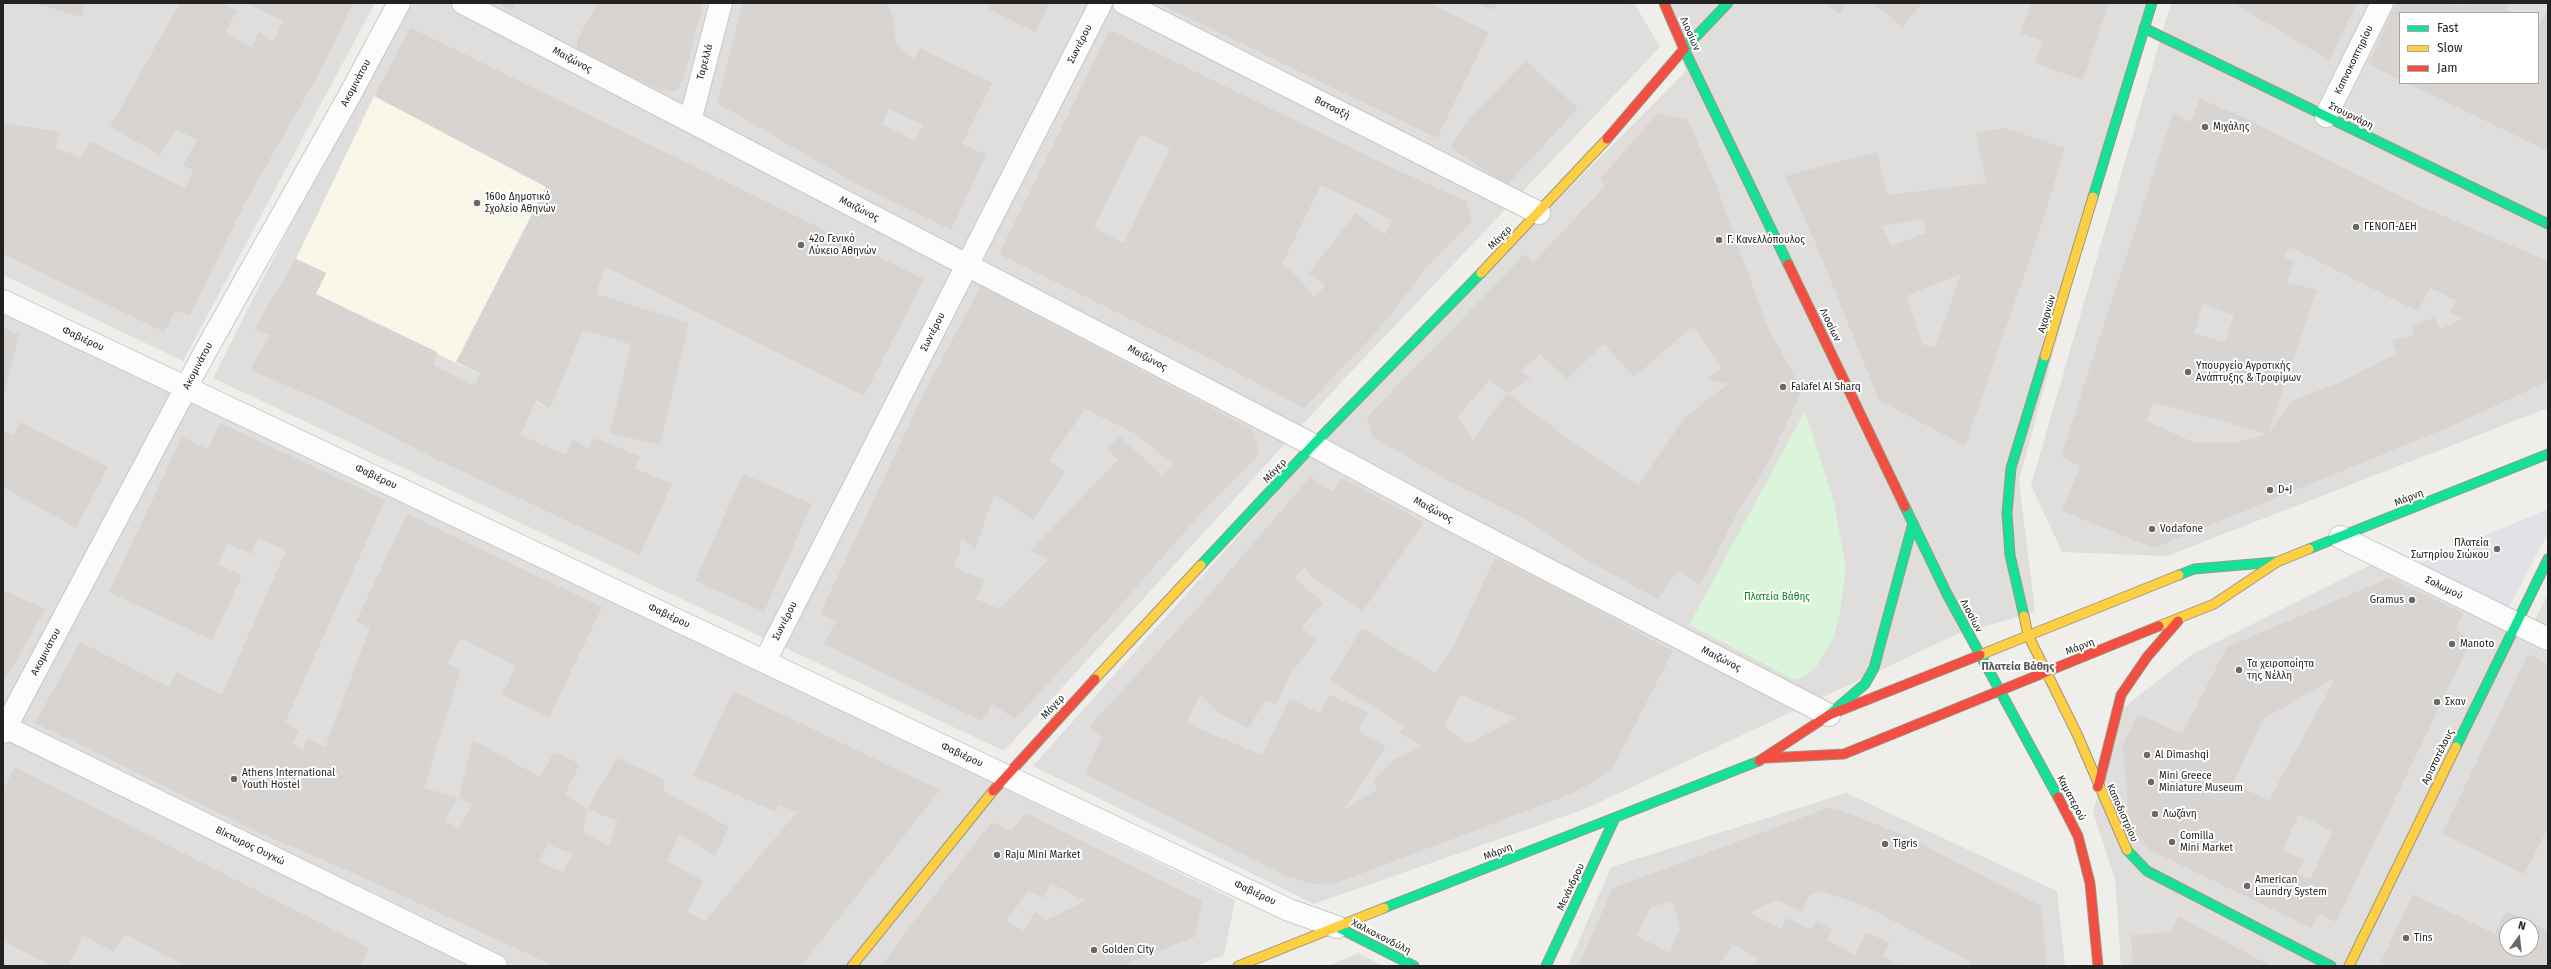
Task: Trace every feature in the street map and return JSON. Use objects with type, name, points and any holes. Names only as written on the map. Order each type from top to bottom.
[{"type":"main road","name":"Λιοσίων","points":[[1664,3],[1684,49],[1913,523],[1980,656]]},
{"type":"main road","name":"Μάγερ","points":[[852,966],[1005,775],[1313,445],[1539,213],[1633,111],[1684,49],[1728,3]]},
{"type":"main road","name":"Αχαρνών","points":[[2028,635],[2010,555],[2008,513],[2011,468],[2152,3]]},
{"type":"main road","name":"Στουρνάρη","points":[[2144,28],[2548,224]]},
{"type":"main road","name":"Μάρνη","points":[[1766,758],[1844,754],[2214,604],[2277,562],[2548,454]]},
{"type":"main road","points":[[1829,715],[1865,684],[1874,668],[1913,523]]},
{"type":"main road","name":"Αριστοτέλους","points":[[2349,966],[2548,559]]},
{"type":"main road","name":"Μάρνη","points":[[1238,966],[1766,758],[1829,715],[1980,656],[2028,635],[2194,569],[2277,562]]},
{"type":"main road","points":[[2098,787],[2121,695],[2147,657],[2181,617]]},
{"type":"main road","name":"Καποδιστρίου","points":[[2028,635],[2077,734],[2124,847],[2139,866],[2331,966]]},
{"type":"main road","name":"Καματερού","points":[[1980,656],[2022,729],[2078,836],[2090,883],[2098,966]]},
{"type":"main road","name":"Μενάνδρου","points":[[1546,966],[1615,818]]},
{"type":"main road","name":"Χαλκοκονδύλη","points":[[1337,927],[1414,966]]},
{"type":"street","name":"Ακομινάτου","points":[[4,729],[186,387],[347,100],[399,3]]},
{"type":"street","name":"Μαιζώνος","points":[[463,3],[1313,445],[1448,518],[1829,715]]},
{"type":"street","name":"Ταρελλά","points":[[690,121],[721,3]]},
{"type":"street","name":"Σωνιέρου","points":[[765,661],[1101,3]]},
{"type":"street","name":"Βατσαξή","points":[[1124,3],[1539,213]]},
{"type":"street","name":"Καπνοκοπτηρίου","points":[[2326,116],[2382,3]]},
{"type":"street","name":"Φαβιέρου","points":[[3,301],[1289,910],[1337,927]]},
{"type":"street","name":"Σολωμού","points":[[2340,537],[2548,639]]},
{"type":"street","name":"Βίκτωρος Ουγκώ","points":[[4,729],[496,966]]},
{"type":"shaded area","points":[[3,3],[375,3],[183,361],[3,275]]},
{"type":"shaded area","points":[[403,3],[1634,3],[1660,47],[1348,375],[1004,751],[213,378]]},
{"type":"shaded area","points":[[1498,3],[1618,3],[1648,51],[1595,90],[1578,108],[1526,61],[1489,32],[1476,25]]},
{"type":"shaded area","points":[[1659,3],[2147,3],[2019,481],[2035,612],[1957,634],[1585,809],[1314,904],[1033,766],[1361,398],[1686,71]]},
{"type":"shaded area","points":[[2171,3],[2548,3],[2548,408],[2167,556],[2062,552],[2031,485]]},
{"type":"shaded area","name":"160ο Δημοτικό Σχολείο Αθηνών","points":[[410,27],[654,147],[550,409],[316,294],[326,273],[296,259],[374,96]]},
{"type":"shaded area","points":[[3,307],[205,401],[1235,900],[1224,955],[1196,966],[3,966]]},
{"type":"shaded area","name":"Πλατεία Σωτηρίου Σιώκου","points":[[2548,509],[2548,533],[2508,609],[2416,565]]},
{"type":"shaded area","points":[[2386,557],[2524,640],[2548,594],[2548,966],[2121,966],[2115,879],[2093,812],[2122,709],[2191,655]]},
{"type":"shaded area","points":[[1846,793],[2057,891],[2065,966],[1568,966],[1611,867]]},
{"type":"shaded area","points":[[2442,834],[2524,874],[2503,917],[2499,917],[2499,926],[2495,934],[2413,894]]},
{"type":"shaded area","points":[[1358,953],[1384,966],[1329,966]]},
{"type":"green space","name":"Πλατεία Βάθης","points":[[1805,411],[1834,502],[1846,569],[1840,612],[1833,639],[1817,666],[1807,675],[1795,680],[1689,625]]},
{"type":"building","points":[[34,3],[85,3],[82,17]]},
{"type":"building","points":[[180,3],[222,3],[237,11],[225,32],[251,47],[259,32],[273,41],[283,21],[246,3],[353,3],[323,66],[246,201],[189,316],[176,310],[164,332],[3,254],[3,123],[60,132],[55,148],[81,157],[90,141],[185,188],[194,171],[183,165],[197,140],[176,129],[160,155],[110,127]]},
{"type":"building","points":[[498,3],[516,3],[512,10]]},
{"type":"building","points":[[598,3],[703,3],[684,78],[677,91],[662,91],[577,51],[577,40]]},
{"type":"building","points":[[743,3],[886,3],[894,19],[896,45],[914,59],[920,48],[992,83],[962,144],[986,155],[951,230],[853,182],[717,103]],"holes":[[[889,109],[923,125],[915,141],[882,124]]]},
{"type":"building","points":[[991,3],[1050,3],[1035,32],[988,9]]},
{"type":"building","points":[[1158,3],[1429,3],[1489,32],[1437,138]]},
{"type":"building","points":[[1477,3],[1498,3],[1492,10]]},
{"type":"building","points":[[1826,3],[1848,3],[1840,14]]},
{"type":"building","points":[[1872,3],[1922,3],[1903,27]]},
{"type":"building","points":[[2031,3],[2109,3],[2083,80],[2035,63],[2043,41],[2020,33]]},
{"type":"building","points":[[2233,3],[2357,3],[2329,60]]},
{"type":"building","points":[[2397,3],[2468,5],[2469,3],[2511,3],[2507,10],[2511,12],[2399,12],[2399,80],[2368,64]]},
{"type":"building","points":[[2548,10],[2548,151],[2409,84],[2539,84],[2539,24]]},
{"type":"building","points":[[410,27],[924,279],[864,396],[606,267],[596,294],[689,323],[660,445],[610,433],[631,344],[583,330],[550,409],[536,401],[520,435],[566,455],[573,439],[588,448],[594,438],[640,456],[635,469],[672,483],[640,555],[438,460],[325,402],[250,370],[270,335],[254,329],[296,259],[326,273],[316,294],[437,352],[433,365],[474,386],[480,374],[456,362],[546,187],[374,96]]},
{"type":"building","points":[[1110,30],[1401,172],[1466,201],[1472,222],[1427,267],[1381,327],[1304,408],[1209,358],[999,254]],"holes":[[[1140,134],[1170,149],[1124,243],[1094,228]],[[1321,185],[1392,220],[1385,235],[1356,213],[1309,273],[1326,285],[1314,298],[1299,278],[1282,264]]]},
{"type":"building","points":[[1526,61],[1578,108],[1507,185],[1450,147],[1471,117]]},
{"type":"building","points":[[2200,99],[2241,116],[2420,206],[2548,261],[2548,381],[2454,425],[2154,548],[2062,511],[2080,467],[2061,456],[2173,114],[2191,122]],"holes":[[[2290,247],[2417,311],[2431,288],[2457,301],[2449,313],[2464,318],[2440,329],[2435,317],[2413,326],[2414,335],[2392,340],[2397,353],[2343,381],[2292,401],[2268,434],[2317,290],[2287,282],[2295,262],[2284,257]],[[2203,304],[2234,315],[2225,343],[2194,333]],[[2153,402],[2268,434],[2234,443],[2193,442],[2147,421]]]},
{"type":"building","points":[[1658,113],[1688,120],[1714,180],[1767,326],[1802,390],[1769,461],[1735,517],[1700,586],[1678,570],[1658,599],[1592,563],[1527,520],[1447,480],[1373,437],[1367,417],[1525,254],[1533,263],[1606,185],[1600,179]],"holes":[[[1693,326],[1722,367],[1708,379],[1728,384],[1685,417],[1639,485],[1577,445],[1507,393],[1531,379],[1521,371],[1540,354],[1567,379],[1604,344],[1634,377]],[[1489,381],[1507,393],[1473,440],[1458,416]]]},
{"type":"building","points":[[2005,128],[2065,148],[2042,223],[1965,446],[1879,400],[1816,244],[1785,176],[1877,152],[1887,195],[1986,183],[1976,133]],"holes":[[[1923,219],[1926,233],[1891,246],[1882,226]],[[1961,274],[1935,347],[1923,345],[1906,296]]]},
{"type":"building","points":[[981,286],[1253,430],[1259,454],[1202,512],[1112,615],[1015,719],[992,704],[981,721],[824,644],[836,621],[820,614],[926,389]],"holes":[[[1085,409],[1134,433],[1173,464],[1162,475],[1120,437],[1107,448],[1118,460],[1030,551],[1049,559],[1000,609],[976,599],[985,580],[953,567],[959,554],[961,538],[975,549],[994,494],[1033,520],[1065,471],[1049,461]]]},
{"type":"building","points":[[3,327],[19,335],[4,393],[3,393]]},
{"type":"building","points":[[20,422],[108,467],[76,528],[3,487],[3,430],[13,435]]},
{"type":"building","points":[[220,423],[385,500],[285,722],[299,731],[293,744],[303,749],[307,738],[325,747],[370,628],[356,621],[407,514],[602,607],[549,717],[502,695],[516,666],[460,638],[447,664],[461,669],[424,788],[459,798],[473,740],[540,777],[554,752],[580,764],[565,794],[587,809],[617,758],[664,779],[664,791],[729,827],[715,856],[679,834],[667,861],[703,881],[687,912],[705,921],[797,812],[779,805],[776,812],[693,776],[733,691],[940,790],[801,966],[554,966],[351,872],[262,834],[35,723],[80,642],[169,687],[176,672],[222,695],[286,551],[258,538],[251,554],[227,543],[218,564],[242,576],[212,640],[109,592],[182,437],[208,449]],"holes":[[[459,798],[472,804],[459,829],[445,820]],[[587,809],[618,821],[609,846],[583,832]],[[548,844],[572,854],[563,873],[539,861]]]},
{"type":"building","points":[[743,474],[812,504],[764,612],[695,581]]},
{"type":"building","points":[[1310,477],[1333,492],[1341,478],[1423,522],[1363,611],[1311,576],[1305,567],[1294,578],[1323,603],[1301,627],[1317,640],[1291,673],[1276,705],[1266,700],[1248,728],[1219,713],[1200,695],[1186,723],[1262,755],[1290,699],[1320,713],[1330,695],[1368,712],[1358,731],[1386,747],[1343,810],[1378,789],[1373,781],[1393,760],[1423,746],[1399,733],[1404,726],[1330,680],[1362,628],[1436,673],[1452,649],[1495,558],[1578,599],[1673,651],[1611,771],[1571,794],[1331,885],[1309,883],[1286,876],[1085,774],[1102,737],[1089,727],[1203,602]],"holes":[[[1461,695],[1516,718],[1469,744],[1443,725]]]},
{"type":"building","points":[[2389,578],[2463,613],[2456,630],[2471,641],[2336,922],[2318,914],[2311,928],[2150,850],[2137,837],[2129,822],[2123,745],[2138,714],[2182,734],[2227,647]],"holes":[[[2336,677],[2269,800],[2233,784],[2263,719]],[[2299,814],[2333,832],[2310,879],[2297,874],[2304,860],[2282,850]]]},
{"type":"building","points":[[3,590],[45,609],[3,684]]},
{"type":"building","points":[[2528,654],[2548,664],[2548,828],[2524,874],[2442,834]]},
{"type":"building","points":[[15,767],[369,948],[360,966],[186,966],[124,934],[114,952],[83,936],[68,966],[52,966],[3,941],[3,790]]},
{"type":"building","points":[[1828,808],[1842,811],[1908,837],[2041,906],[2047,966],[1968,966],[1971,962],[1867,907],[1822,891],[1809,895],[1802,912],[1777,900],[1749,913],[1781,929],[1787,918],[1811,930],[1816,921],[1832,929],[1827,940],[1855,955],[1866,932],[1890,943],[1883,956],[1902,966],[1755,966],[1759,958],[1733,945],[1718,966],[1578,966],[1613,888]],"holes":[[[1673,901],[1680,929],[1669,952],[1636,936],[1651,907]]]},
{"type":"building","points":[[1026,813],[1202,901],[1195,937],[1120,966],[882,966],[900,939],[992,822],[1011,831]],"holes":[[[1051,883],[1085,901],[1047,920],[1035,912],[1024,931],[1006,921],[1028,891],[1044,898]]]},
{"type":"building","points":[[2413,894],[2495,934],[2499,926],[2499,957],[2539,957],[2539,927],[2548,931],[2548,966],[2390,966],[2381,962]]},
{"type":"building","points":[[2506,911],[2519,917],[2503,917]]},
{"type":"building","points":[[2178,916],[2271,966],[2133,966],[2131,935],[2171,932]]},
{"type":"traffic: fast","points":[[1728,3],[1684,49],[1788,264]]},
{"type":"traffic: fast","points":[[2093,197],[2152,3]]},
{"type":"traffic: fast","points":[[2144,28],[2548,224]]},
{"type":"traffic: fast","points":[[1201,565],[1313,445],[1481,273]]},
{"type":"traffic: fast","points":[[2024,616],[2010,555],[2007,513],[2011,468],[2045,356]]},
{"type":"traffic: fast","points":[[2309,549],[2548,454]]},
{"type":"traffic: fast","points":[[1905,507],[1947,594],[2058,797]]},
{"type":"traffic: fast","points":[[1829,715],[1865,684],[1874,668],[1913,523]]},
{"type":"traffic: fast","points":[[2456,747],[2548,559]]},
{"type":"traffic: fast","points":[[2179,575],[2194,569],[2276,562]]},
{"type":"traffic: fast","points":[[1384,908],[1759,761]]},
{"type":"traffic: fast","points":[[1546,966],[1615,818]]},
{"type":"traffic: fast","points":[[2127,850],[2147,871],[2331,966]]},
{"type":"traffic: fast","points":[[1337,927],[1414,966]]},
{"type":"traffic: slow","points":[[1481,273],[1607,139]]},
{"type":"traffic: slow","points":[[2045,356],[2093,197]]},
{"type":"traffic: slow","points":[[2159,626],[2214,604],[2277,562],[2309,549]]},
{"type":"traffic: slow","points":[[1095,679],[1201,565]]},
{"type":"traffic: slow","points":[[1980,655],[2179,575]]},
{"type":"traffic: slow","points":[[2024,616],[2028,635],[2077,734],[2127,850]]},
{"type":"traffic: slow","points":[[2349,966],[2456,747]]},
{"type":"traffic: slow","points":[[852,966],[993,791]]},
{"type":"traffic: slow","points":[[1238,966],[1384,908]]},
{"type":"traffic: jam","points":[[1607,139],[1684,49],[1664,3]]},
{"type":"traffic: jam","points":[[1788,264],[1905,507]]},
{"type":"traffic: jam","points":[[2098,787],[2121,695],[2147,657],[2178,621]]},
{"type":"traffic: jam","points":[[1999,691],[2159,626]]},
{"type":"traffic: jam","points":[[1759,761],[1829,715],[1980,655]]},
{"type":"traffic: jam","points":[[993,791],[1095,679]]},
{"type":"traffic: jam","points":[[1766,758],[1844,754],[1999,691]]},
{"type":"traffic: jam","points":[[2058,797],[2078,836],[2090,883],[2098,966]]},
{"type":"place","name":"Μιχάλης","points":[[2205,127]]},
{"type":"place","name":"160ο Δημοτικό Σχολείο Αθηνών","points":[[477,203]]},
{"type":"place","name":"ΓΕΝΟΠ-ΔΕΗ","points":[[2356,227]]},
{"type":"place","name":"Γ. Κανελλόπουλος","points":[[1719,240]]},
{"type":"place","name":"42ο Γενικό Λύκειο Αθηνών","points":[[801,245]]},
{"type":"place","name":"Υπουργείο Αγροτικής Ανάπτυξης & Τροφίμων","points":[[2188,372]]},
{"type":"place","name":"Falafel Al Sharq","points":[[1783,387]]},
{"type":"place","name":"D+J","points":[[2270,490]]},
{"type":"place","name":"Vodafone","points":[[2152,529]]},
{"type":"place","name":"Πλατεία Σωτηρίου Σιώκου","points":[[2497,549]]},
{"type":"place","name":"Gramus","points":[[2412,600]]},
{"type":"place","name":"Manoto","points":[[2452,644]]},
{"type":"place","name":"Τα χειροποίητα της Νέλλη","points":[[2239,670]]},
{"type":"place","name":"Σκαν","points":[[2437,702]]},
{"type":"place","name":"Al Dimashqi","points":[[2147,755]]},
{"type":"place","name":"Athens International Youth Hostel","points":[[234,779]]},
{"type":"place","name":"Mini Greece Miniature Museum","points":[[2151,782]]},
{"type":"place","name":"Λωζάνη","points":[[2155,814]]},
{"type":"place","name":"Comilla Mini Market","points":[[2172,842]]},
{"type":"place","name":"Tigris","points":[[1885,844]]},
{"type":"place","name":"Raju Mini Market","points":[[997,855]]},
{"type":"place","name":"American Laundry System","points":[[2247,886]]},
{"type":"place","name":"Tins","points":[[2406,938]]},
{"type":"place","name":"Golden City","points":[[1094,950]]},
{"type":"district","name":"Πλατεία Βάθης","points":[[2018,667]]}]
